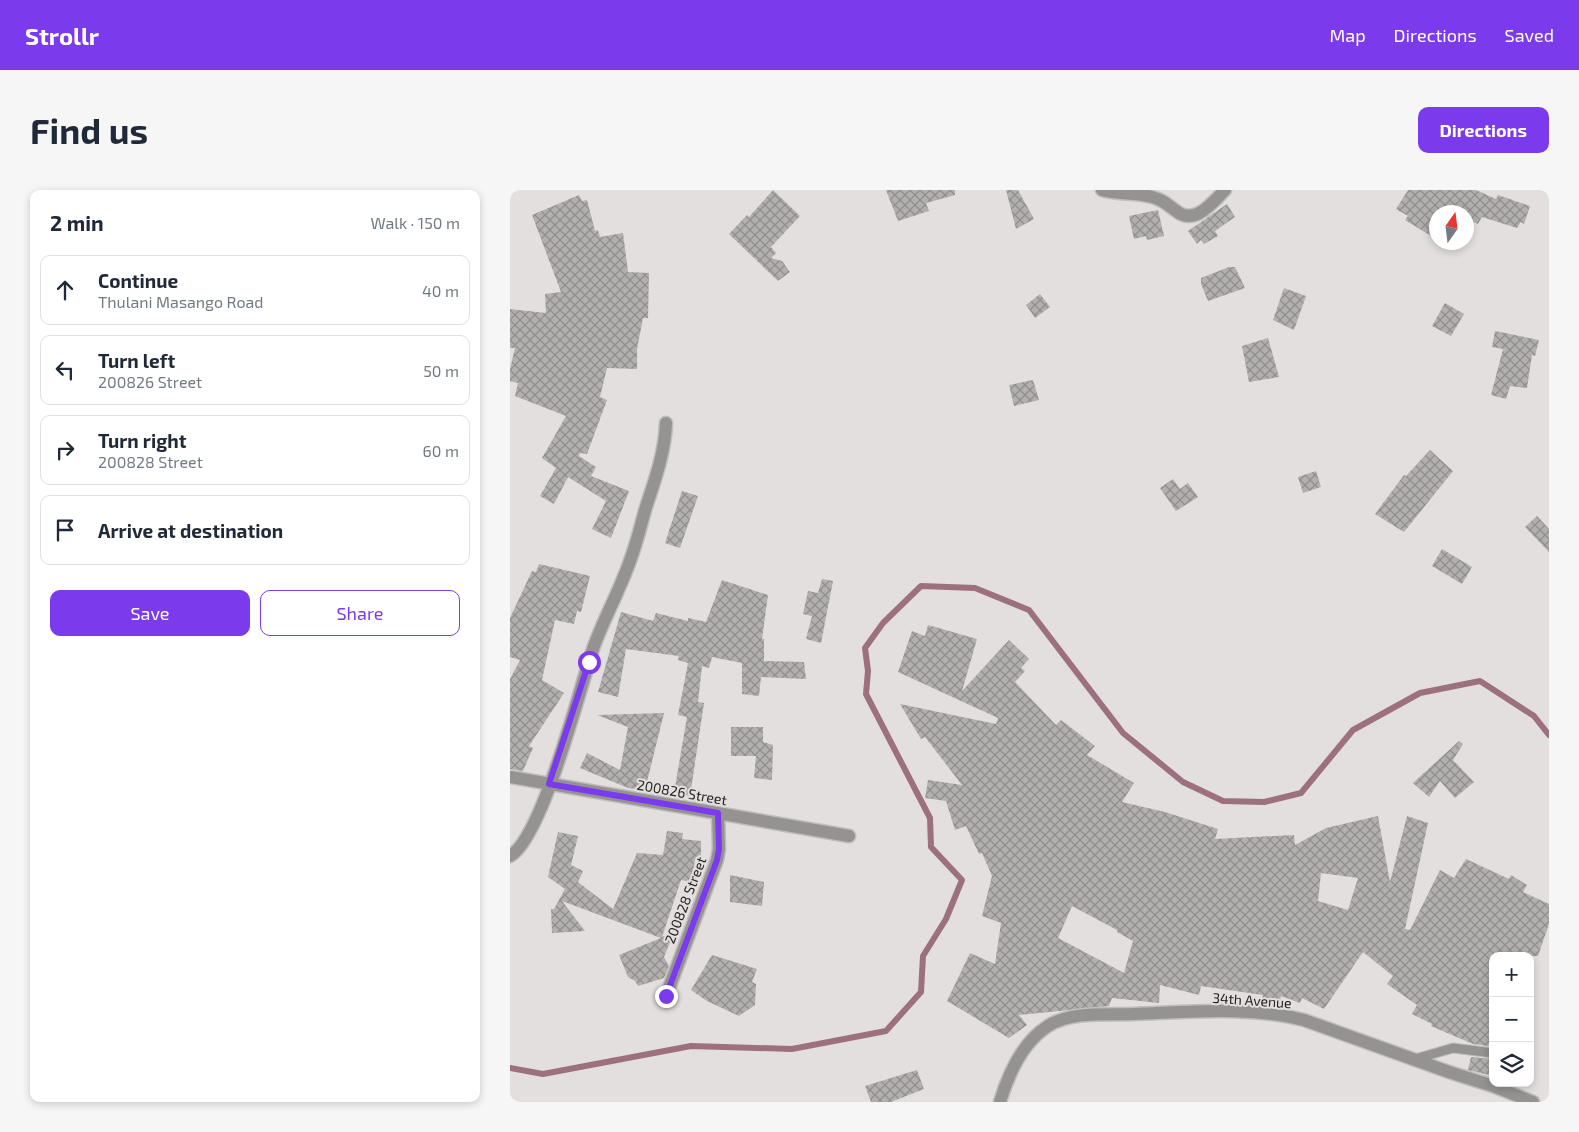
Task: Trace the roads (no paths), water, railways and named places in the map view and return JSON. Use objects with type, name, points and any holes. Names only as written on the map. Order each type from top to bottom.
[{"type":"street","points":[[1102,190],[1154,197],[1176,212],[1188,217],[1195,216],[1207,208],[1225,190]]},
{"type":"street","points":[[510,856],[521,847],[527,837],[549,784],[594,645],[631,559],[657,476],[666,436],[666,422]]},
{"type":"street","name":"200826 Street","points":[[510,778],[849,836]]},
{"type":"street","name":"200828 Street","points":[[666,996],[717,860],[719,849],[718,813]]},
{"type":"street","name":"34th Avenue","points":[[1000,1102],[1015,1064],[1036,1036],[1048,1026],[1062,1020],[1082,1016],[1201,1011],[1281,1014],[1330,1028],[1533,1102]]},
{"type":"lane","points":[[1415,1059],[1453,1048],[1489,1052]]},
{"type":"waterway","points":[[510,1068],[543,1074],[691,1046],[792,1049],[886,1031],[921,992],[923,956],[946,919],[962,880],[931,847],[930,818],[866,694],[868,671],[865,648],[883,623],[921,586],[975,588],[1029,610],[1123,733],[1183,782],[1223,801],[1264,802],[1301,793],[1353,730],[1420,693],[1480,681],[1534,716],[1549,735]]}]
